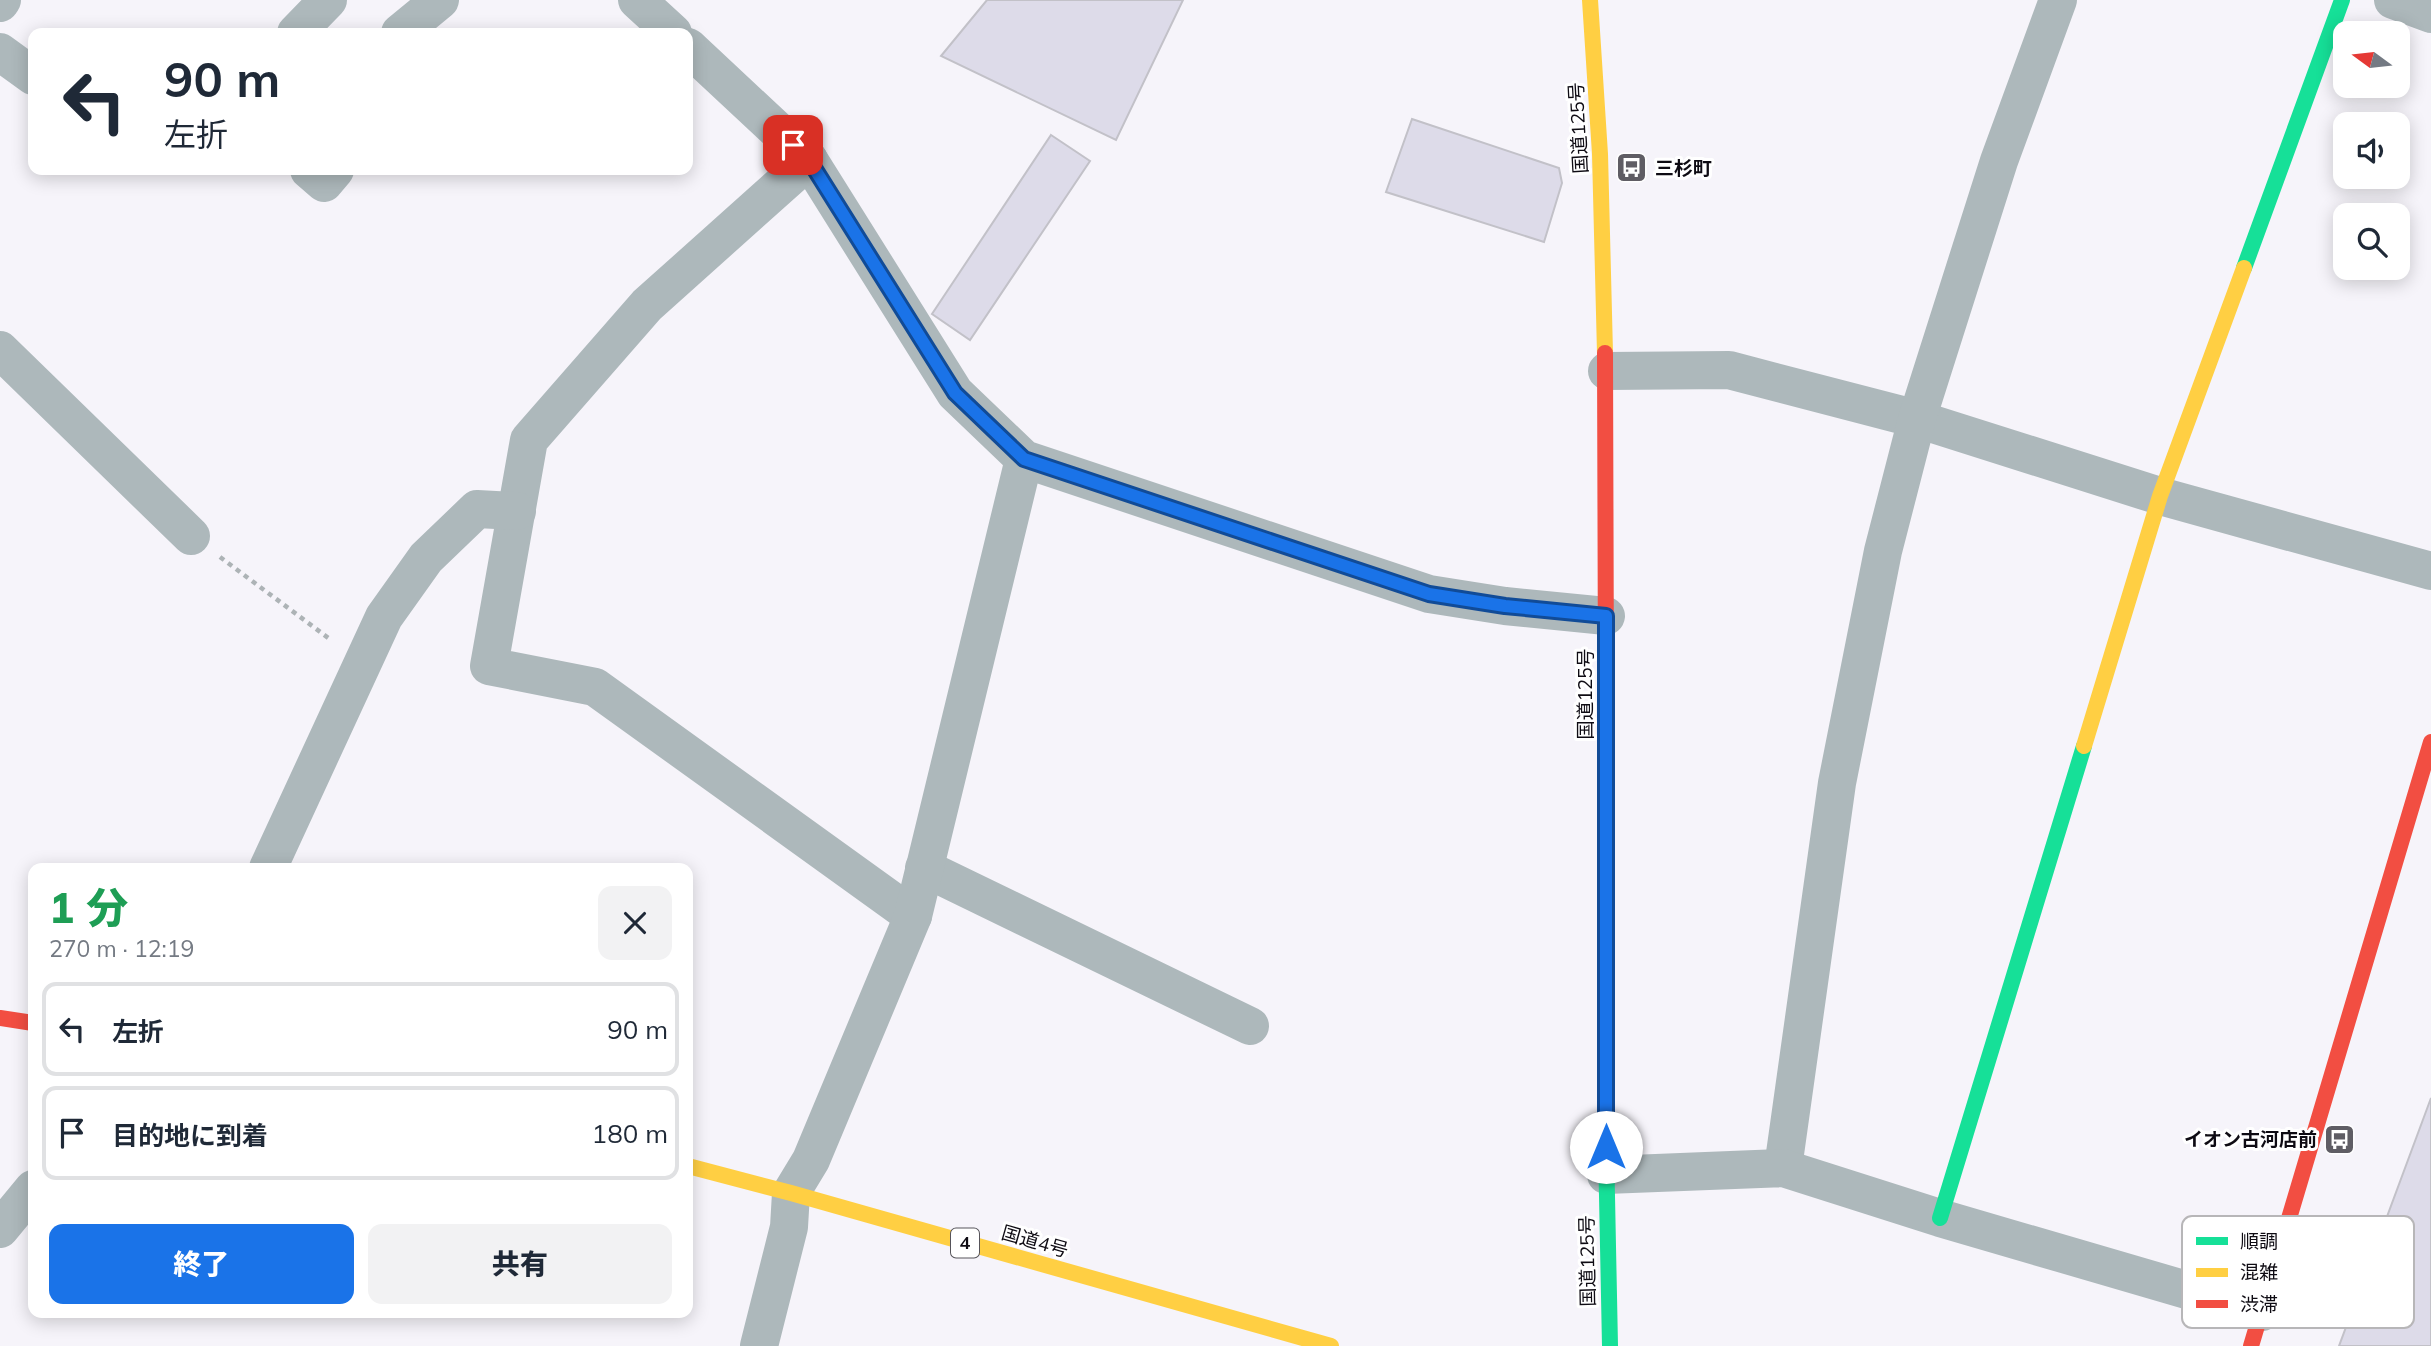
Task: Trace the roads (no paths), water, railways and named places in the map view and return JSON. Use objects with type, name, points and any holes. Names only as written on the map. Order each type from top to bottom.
[{"type":"main road","name":"国道125号","points":[[1590,0],[1601,149],[1607,371],[1606,1175],[1610,1346]]},
{"type":"main road","points":[[1940,1217],[2160,496],[2342,0]]},
{"type":"main road","points":[[2290,1216],[2431,743]]},
{"type":"main road","points":[[0,1018],[28,1022]]},
{"type":"main road","name":"国道4号","points":[[693,1167],[1331,1346]]},
{"type":"street","points":[[301,28],[327,0]]},
{"type":"street","points":[[406,28],[440,0]]},
{"type":"street","points":[[637,0],[668,28]]},
{"type":"street","points":[[1783,1168],[1837,783],[1883,551],[1917,419],[1999,161],[2058,0]]},
{"type":"street","points":[[2393,0],[2431,14]]},
{"type":"street","points":[[0,52],[28,72]]},
{"type":"street","points":[[693,52],[809,160],[955,393],[1024,459],[1429,594],[1505,606],[1606,616]]},
{"type":"street","points":[[809,160],[647,304],[529,440],[489,666],[595,687],[913,916]]},
{"type":"street","points":[[315,175],[324,183],[331,175]]},
{"type":"street","points":[[0,350],[191,536]]},
{"type":"street","points":[[1607,371],[1729,370],[1917,419],[2160,496],[2431,570]]},
{"type":"street","points":[[759,1346],[789,1227],[791,1193],[811,1160],[913,916],[1024,459]]},
{"type":"street","points":[[270,863],[384,617],[426,558],[477,509],[517,511]]},
{"type":"street","points":[[924,868],[1250,1026]]},
{"type":"street","points":[[1606,1175],[1783,1168],[1940,1217],[2182,1303]]},
{"type":"street","points":[[0,1229],[28,1195]]},
{"type":"place","name":"三杉町","points":[[1632,168]]},
{"type":"place","name":"イオン古河店前","points":[[2340,1139]]}]
